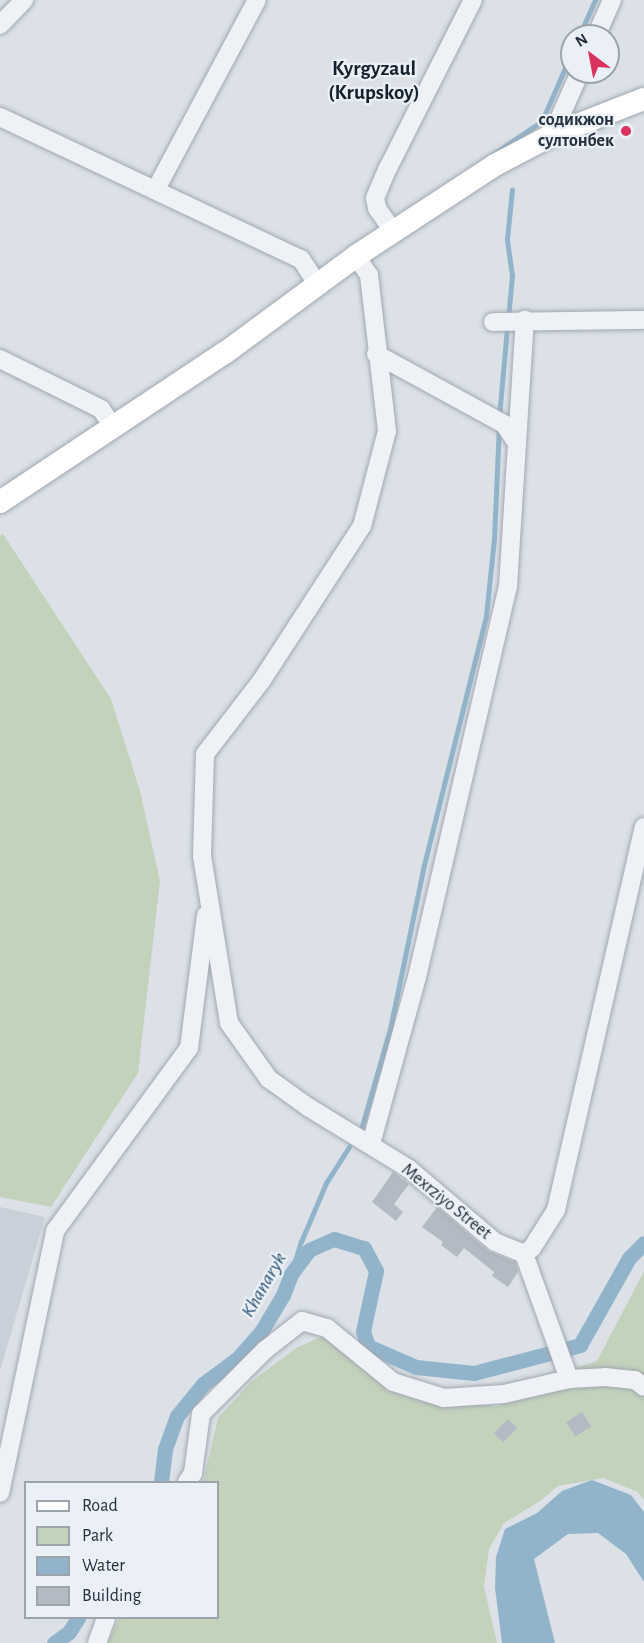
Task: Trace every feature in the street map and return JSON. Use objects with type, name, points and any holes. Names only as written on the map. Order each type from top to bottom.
[{"type":"main road","points":[[0,502],[226,352],[356,256],[495,165],[552,135],[644,99]]},
{"type":"street","points":[[0,25],[24,0]]},
{"type":"street","points":[[156,189],[257,0]]},
{"type":"street","points":[[393,231],[377,208],[375,198],[473,0]]},
{"type":"street","points":[[601,24],[612,0]]},
{"type":"street","points":[[552,135],[575,84]]},
{"type":"street","points":[[0,117],[302,259],[317,284]]},
{"type":"street","name":"Mexrziyo Street","points":[[356,256],[369,275],[376,354],[387,431],[363,526],[262,680],[205,754],[202,856],[229,1023],[269,1079],[308,1107],[409,1169],[495,1242],[524,1254]]},
{"type":"street","points":[[371,1144],[417,977],[508,587],[517,443],[519,320]]},
{"type":"street","points":[[494,322],[644,320]]},
{"type":"street","points":[[376,354],[497,420],[517,443]]},
{"type":"street","points":[[0,359],[101,409],[113,427]]},
{"type":"street","points":[[569,1379],[553,1340],[524,1254],[532,1248],[556,1210],[644,827]]},
{"type":"street","points":[[0,1493],[55,1231],[189,1048],[209,895]]},
{"type":"street","points":[[188,1481],[193,1473],[201,1414],[265,1350],[302,1321],[327,1328],[393,1382],[444,1398],[504,1394],[569,1379],[605,1377],[635,1380],[644,1387]]},
{"type":"street","points":[[97,1643],[105,1619]]},
{"type":"shaded area","points":[[0,1207],[45,1217],[0,1371]]},
{"type":"green space","points":[[3,534],[111,699],[140,791],[160,881],[138,1073],[51,1207],[0,1197],[0,536]]},
{"type":"green space","points":[[644,1271],[644,1500],[638,1492],[603,1478],[558,1486],[540,1501],[504,1523],[489,1549],[484,1587],[497,1643],[108,1643],[119,1619],[219,1619],[219,1481],[203,1481],[218,1418],[251,1382],[296,1348],[323,1336],[437,1402],[498,1406],[532,1382],[597,1361]]},
{"type":"water","points":[[592,1480],[631,1495],[644,1512],[644,1582],[626,1554],[598,1533],[568,1534],[534,1559],[555,1643],[502,1643],[495,1588],[496,1557],[505,1529],[537,1513],[562,1491]]},
{"type":"building","points":[[393,1172],[409,1184],[394,1204],[403,1212],[396,1221],[372,1202]]},
{"type":"building","points":[[437,1207],[488,1251],[515,1262],[518,1272],[508,1287],[492,1276],[494,1272],[464,1248],[457,1257],[441,1245],[443,1242],[422,1227]]},
{"type":"building","points":[[582,1412],[591,1426],[575,1437],[566,1422]]},
{"type":"building","points":[[508,1419],[517,1428],[503,1442],[494,1433]]},
{"type":"waterway","points":[[584,24],[595,0]]},
{"type":"waterway","points":[[492,155],[542,121],[560,80]]},
{"type":"waterway","points":[[508,319],[512,276],[507,239],[512,190]]},
{"type":"waterway","points":[[499,417],[507,327]]},
{"type":"waterway","points":[[362,1126],[390,1029],[423,869],[486,616],[494,539],[499,426]]},
{"type":"waterway","points":[[291,1274],[301,1242],[326,1183],[349,1147]]},
{"type":"waterway","name":"Khanaryk","points":[[161,1481],[165,1449],[177,1416],[203,1384],[238,1358],[261,1332],[283,1295],[291,1274],[309,1250],[334,1239],[364,1248],[376,1271],[363,1331],[368,1346],[416,1367],[474,1373],[580,1345],[629,1258],[644,1243]]},
{"type":"waterway","name":"Khanaryk","points":[[54,1643],[69,1632],[77,1619]]},
{"type":"place","name":"содикжон султонбек","points":[[626,131]]},
{"type":"district","name":"Kyrgyzaul (Krupskoy)","points":[[374,81]]}]
